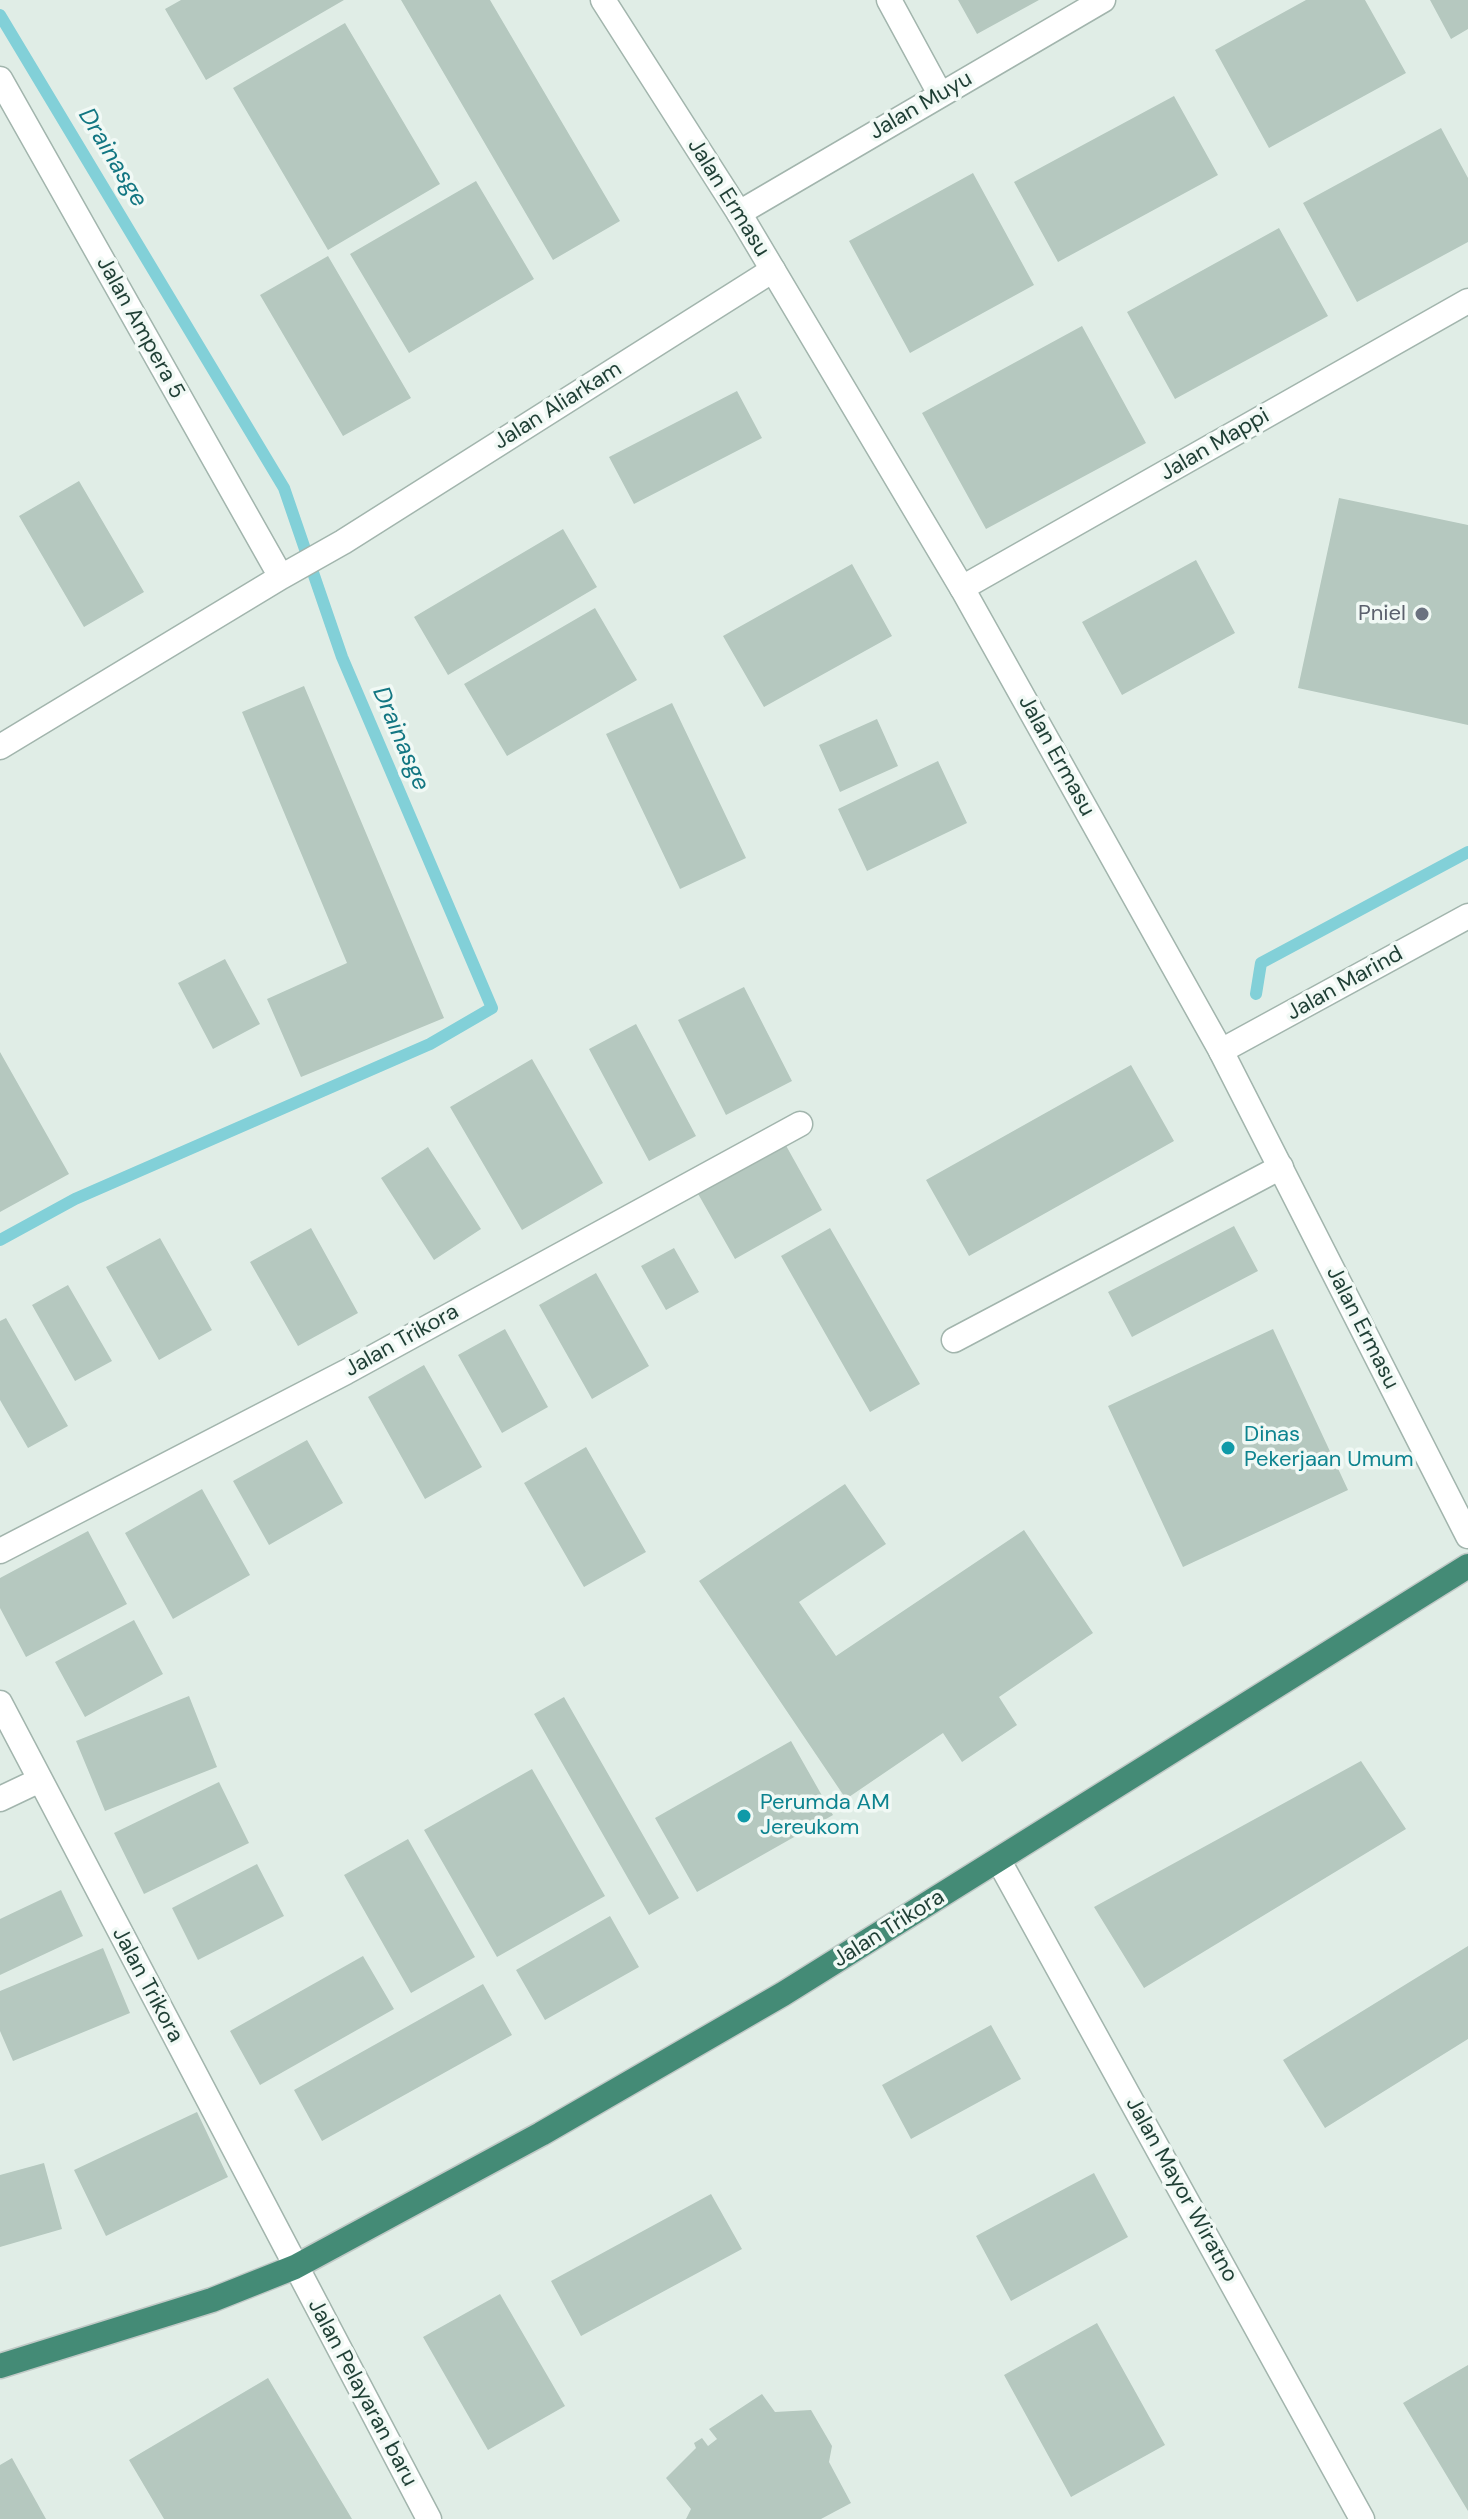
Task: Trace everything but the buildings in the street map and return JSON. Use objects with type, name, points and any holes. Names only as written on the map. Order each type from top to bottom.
[{"type":"highway","name":"Jalan Trikora","points":[[0,2366],[212,2300],[295,2267],[541,2134],[783,1994],[1468,1566]]},
{"type":"street","name":"Jalan Ermasu","points":[[603,0],[739,213],[962,588],[1221,1051],[1468,1536]]},
{"type":"street","points":[[889,0],[940,94]]},
{"type":"street","name":"Jalan Muyu","points":[[739,213],[1103,0]]},
{"type":"street","name":"Jalan Ampera 5","points":[[0,79],[290,571]]},
{"type":"street","name":"Jalan Aliarkam","points":[[290,571],[343,542],[773,270]]},
{"type":"street","name":"Jalan Mappi","points":[[962,588],[1468,301]]},
{"type":"street","points":[[0,747],[290,571]]},
{"type":"street","name":"Jalan Marind","points":[[1221,1051],[1468,916]]},
{"type":"street","name":"Jalan Trikora","points":[[0,1551],[346,1372],[800,1124]]},
{"type":"street","points":[[954,1340],[1281,1167]]},
{"type":"street","name":"Jalan Trikora","points":[[0,1703],[295,2267]]},
{"type":"street","points":[[0,1799],[40,1780]]},
{"type":"street","name":"Jalan Mayor Wiratno","points":[[999,1861],[1362,2519]]},
{"type":"street","name":"Jalan Pelayaran baru","points":[[295,2267],[429,2519]]},
{"type":"waterway","name":"Drainasge","points":[[0,15],[284,488],[342,657],[492,1008],[430,1044],[75,1199],[0,1240]]},
{"type":"waterway","points":[[1256,994],[1261,963],[1468,852]]},
{"type":"place","name":"Pniel","points":[[1422,614]]},
{"type":"place","name":"Dinas Pekerjaan Umum","points":[[1228,1448]]},
{"type":"place","name":"Perumda AM Jereukom","points":[[744,1816]]}]
